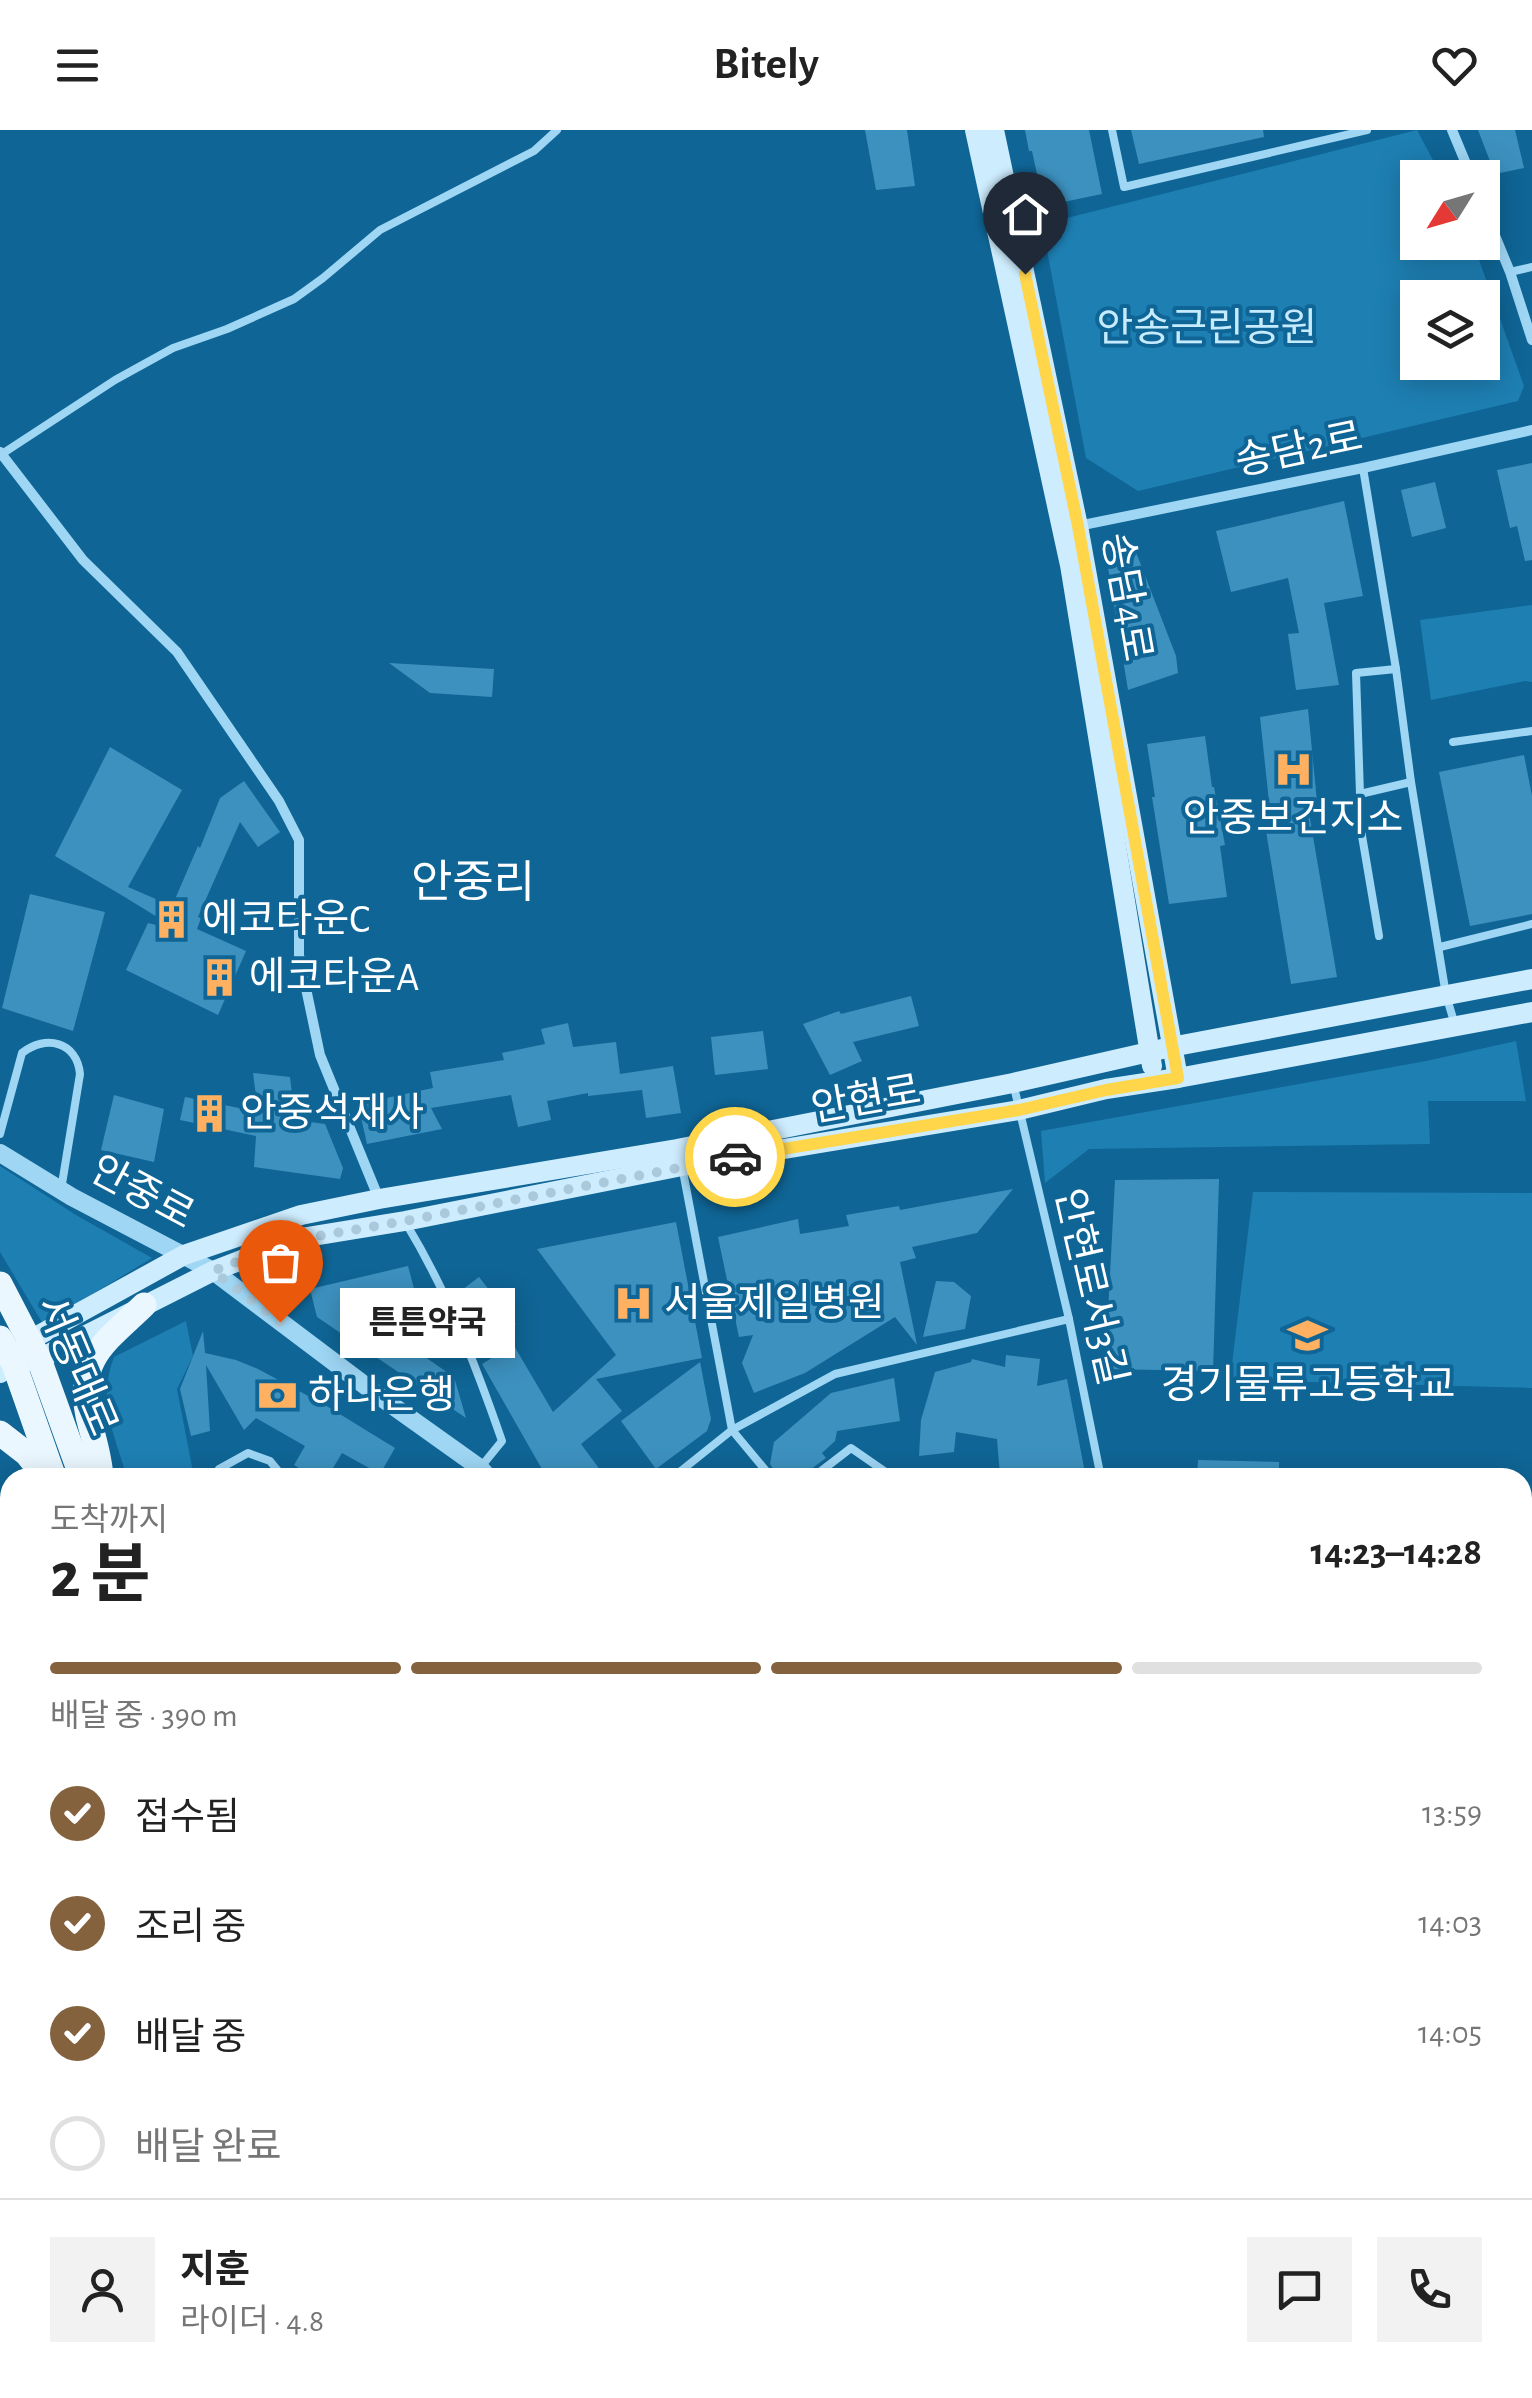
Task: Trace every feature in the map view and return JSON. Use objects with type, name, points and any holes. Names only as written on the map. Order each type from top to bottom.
[{"type":"main road","name":"송담4로","points":[[975,130],[1070,565],[1156,1081]]},
{"type":"main road","name":"송담4로","points":[[994,130],[1078,526],[1178,1078]]},
{"type":"main road","name":"안현로","points":[[21,1359],[213,1271],[288,1242],[405,1221],[1149,1052],[1532,979]]},
{"type":"main road","name":"안현로","points":[[21,1359],[184,1255],[301,1216],[379,1199],[1019,1110],[1106,1090],[1532,1012]]},
{"type":"main road","name":"서동대로","points":[[0,1284],[51,1468]]},
{"type":"main road","points":[[99,1468],[88,1412],[87,1373],[100,1348],[144,1305]]},
{"type":"main road","name":"서동대로","points":[[0,1338],[21,1359],[77,1468]]},
{"type":"main road","points":[[0,1432],[38,1468]]},
{"type":"street","points":[[1452,130],[1464,160]]},
{"type":"street","points":[[1500,248],[1532,340]]},
{"type":"street","name":"송담2로","points":[[1078,526],[1532,430]]},
{"type":"street","points":[[1,453],[83,560],[177,652],[279,801],[299,840],[299,955],[320,1055],[379,1199]]},
{"type":"street","points":[[1070,565],[1078,526]]},
{"type":"street","name":"안중로","points":[[0,1153],[213,1271],[478,1468]]},
{"type":"lane","points":[[1,453],[173,348],[228,329],[294,299],[380,230],[534,150],[557,130]]},
{"type":"lane","points":[[1112,130],[1124,187],[1367,130]]},
{"type":"lane","points":[[1510,272],[1532,267]]},
{"type":"lane","points":[[1363,468],[1446,994],[1455,1025]]},
{"type":"lane","points":[[1379,936],[1360,824],[1356,673],[1396,669]]},
{"type":"lane","points":[[1453,742],[1532,731]]},
{"type":"lane","points":[[1360,794],[1412,782]]},
{"type":"lane","points":[[1440,947],[1532,924]]},
{"type":"lane","points":[[0,1134],[22,1053],[43,1042],[69,1050],[79,1060],[80,1074],[61,1190]]},
{"type":"lane","name":"안현로서3길","points":[[1013,1083],[1069,1318],[1099,1468]]},
{"type":"lane","points":[[679,1157],[732,1430],[764,1468]]},
{"type":"lane","points":[[405,1221],[441,1282],[502,1441],[488,1468]]},
{"type":"lane","points":[[684,1468],[732,1430],[834,1374],[1069,1318]]},
{"type":"lane","points":[[825,1468],[851,1448],[880,1468]]},
{"type":"lane","points":[[220,1468],[248,1453],[270,1461],[276,1468]]},
{"type":"green space","name":"안송근린공원","points":[[1417,130],[1433,160],[1400,160],[1400,260],[1479,260],[1486,280],[1400,280],[1400,380],[1500,380],[1500,319],[1524,386],[1518,401],[1138,491],[1086,458],[1043,229],[1051,222]]},
{"type":"green space","points":[[1532,605],[1532,682],[1431,700],[1420,620]]},
{"type":"green space","points":[[1516,1041],[1526,1101],[1428,1101],[1430,1144],[1089,1149],[1045,1183],[1041,1131]]},
{"type":"green space","points":[[0,1166],[152,1258],[43,1324],[0,1252]]},
{"type":"green space","points":[[1253,1192],[1532,1193],[1532,1388],[1230,1380]]},
{"type":"green space","points":[[186,1321],[193,1356],[177,1389],[192,1468],[124,1468],[107,1403],[114,1357]]},
{"type":"building","points":[[865,130],[907,130],[915,186],[876,190]]},
{"type":"building","points":[[1025,130],[1089,130],[1102,194],[1044,206]]},
{"type":"building","points":[[1131,130],[1263,130],[1264,137],[1139,164]]},
{"type":"building","points":[[1478,130],[1515,130],[1524,168],[1500,173],[1500,160],[1490,160]]},
{"type":"building","points":[[1532,463],[1532,560],[1525,561],[1517,526],[1510,528],[1497,470]]},
{"type":"building","points":[[1435,482],[1446,528],[1412,537],[1401,490]]},
{"type":"building","points":[[1344,501],[1363,596],[1324,603],[1339,685],[1296,690],[1288,634],[1299,633],[1288,578],[1231,592],[1216,531]]},
{"type":"building","points":[[1134,547],[1176,656],[1178,673],[1128,690],[1106,555]]},
{"type":"building","points":[[389,663],[494,669],[492,697],[430,693]]},
{"type":"building","points":[[1308,709],[1318,812],[1309,813],[1337,977],[1291,984],[1266,831],[1272,830],[1260,717]]},
{"type":"building","points":[[1205,736],[1225,845],[1220,846],[1227,897],[1169,904],[1147,744]]},
{"type":"building","points":[[110,747],[182,790],[128,887],[172,906],[220,798],[244,781],[280,832],[258,847],[240,822],[198,917],[201,918],[197,929],[246,951],[218,1015],[126,970],[148,923],[180,931],[55,856]]},
{"type":"building","points":[[1524,755],[1532,796],[1532,914],[1470,926],[1439,772]]},
{"type":"building","points":[[30,894],[105,912],[73,1031],[2,1008]]},
{"type":"building","points":[[911,996],[919,1026],[853,1042],[862,1061],[830,1075],[803,1024],[839,1011],[841,1014]]},
{"type":"building","points":[[568,1023],[573,1047],[616,1042],[620,1074],[673,1066],[681,1113],[646,1118],[642,1090],[588,1093],[547,1101],[551,1120],[518,1127],[511,1095],[431,1108],[442,1129],[367,1144],[358,1104],[433,1088],[430,1072],[504,1060],[502,1053],[545,1044],[541,1029]]},
{"type":"building","points":[[763,1031],[768,1069],[715,1075],[711,1037]]},
{"type":"building","points":[[253,1073],[290,1077],[295,1120],[325,1124],[343,1168],[340,1179],[254,1167],[256,1136],[180,1120],[185,1097],[258,1112]]},
{"type":"building","points":[[114,1095],[164,1109],[154,1162],[101,1150]]},
{"type":"building","points":[[1219,1179],[1213,1371],[1105,1369],[1115,1180]]},
{"type":"building","points":[[1013,1189],[977,1233],[912,1247],[916,1258],[900,1262],[917,1345],[895,1317],[805,1373],[754,1393],[742,1363],[753,1335],[739,1337],[718,1237],[798,1219],[800,1234],[849,1226],[846,1215],[899,1206],[900,1210]]},
{"type":"building","points":[[676,1222],[702,1358],[596,1379],[622,1411],[581,1444],[599,1468],[541,1468],[482,1364],[500,1353],[454,1296],[479,1277],[516,1324],[506,1332],[553,1412],[616,1355],[537,1249]]},
{"type":"building","points":[[408,1266],[416,1296],[357,1310],[454,1377],[466,1418],[317,1317],[310,1289]]},
{"type":"building","points":[[936,1281],[954,1282],[971,1296],[965,1329],[923,1337]]},
{"type":"building","points":[[203,1331],[205,1353],[258,1369],[395,1448],[383,1468],[369,1468],[342,1453],[333,1468],[299,1468],[294,1465],[305,1446],[256,1418],[244,1430],[206,1365],[210,1431],[191,1436],[180,1389]]},
{"type":"building","points":[[1006,1355],[1040,1359],[1037,1386],[1067,1379],[1084,1468],[999,1468],[997,1439],[956,1432],[954,1452],[919,1456],[921,1420],[935,1372],[972,1359],[1005,1367]]},
{"type":"building","points":[[700,1362],[711,1419],[707,1431],[655,1468],[621,1421]]},
{"type":"building","points":[[894,1378],[900,1421],[837,1431],[835,1441],[822,1453],[826,1458],[812,1468],[773,1468],[774,1442],[831,1393]]},
{"type":"building","points":[[1198,1460],[1279,1462],[1279,1468],[1198,1468]]},
{"type":"way so far","points":[[280,1322],[213,1271],[288,1242],[735,1157]]},
{"type":"place","name":"안중보건지소","points":[[1293,769]]},
{"type":"place","name":"에코타운C","points":[[172,920]]},
{"type":"place","name":"에코타운A","points":[[219,978]]},
{"type":"place","name":"안중석재사","points":[[210,1114]]},
{"type":"place","name":"서울제일병원","points":[[634,1304]]},
{"type":"place","name":"튼튼약국","points":[[280,1322]]},
{"type":"place","name":"경기물류고등학교","points":[[1308,1336]]},
{"type":"place","name":"하나은행","points":[[278,1396]]},
{"type":"district","name":"안중리","points":[[473,883]]},
{"type":"route","points":[[735,1157],[1019,1110],[1178,1078],[1078,526],[1025,274]]}]
